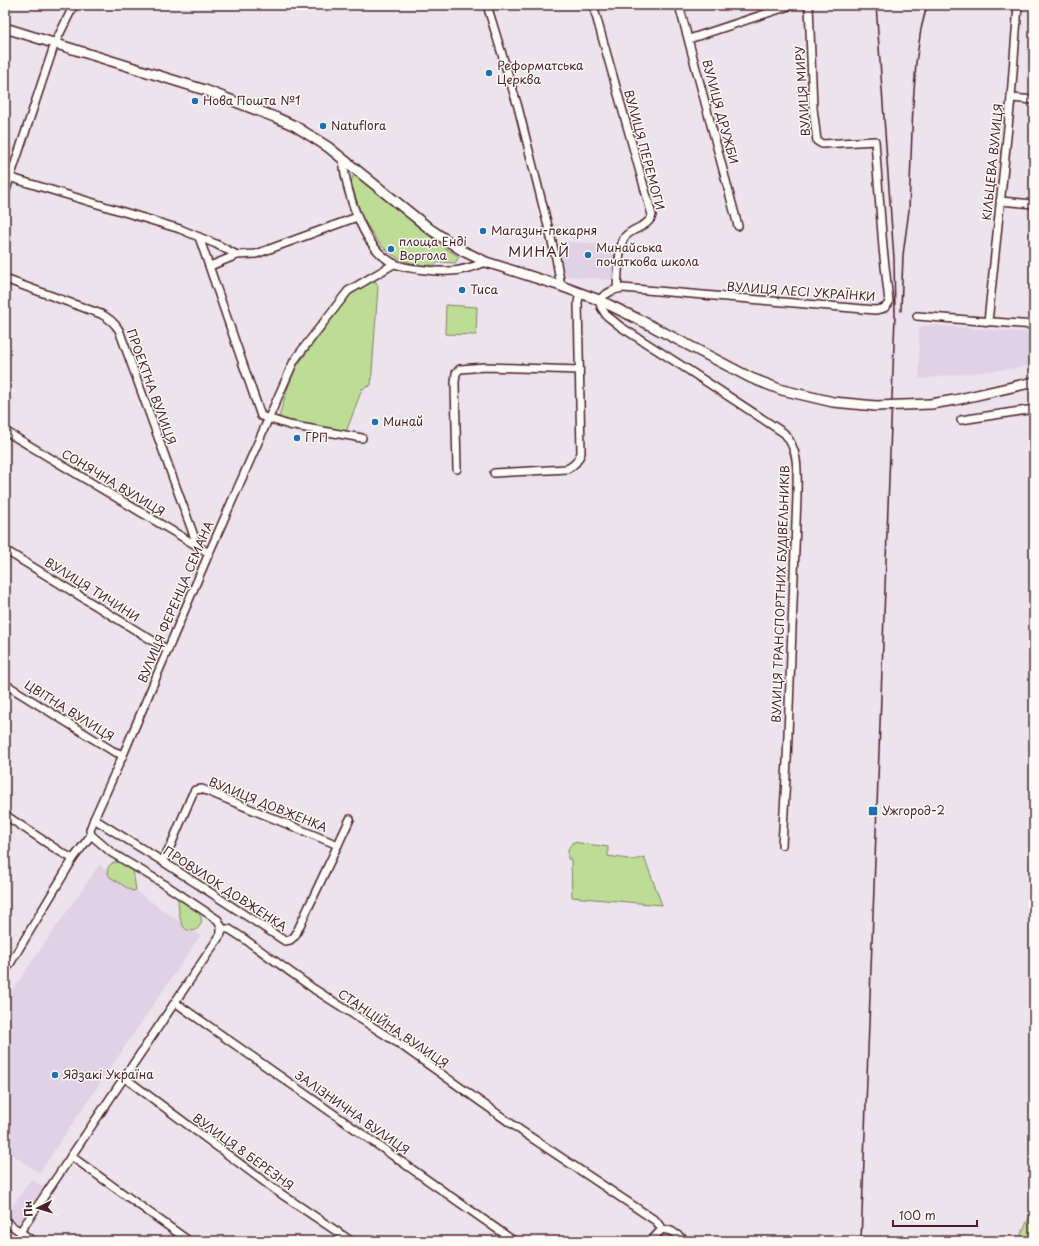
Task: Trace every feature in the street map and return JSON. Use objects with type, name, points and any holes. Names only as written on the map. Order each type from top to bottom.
[{"type":"main road","points":[[5,28],[205,90],[241,103],[295,126],[343,158],[441,238],[463,251],[486,262],[599,300],[751,378],[782,390],[833,402],[876,406],[931,404],[956,400],[1034,382]]},
{"type":"street","points":[[5,193],[7,177],[55,43],[74,5]]},
{"type":"street","points":[[487,5],[518,107],[556,258],[561,286]]},
{"type":"street","name":"ВУЛИЦЯ ПЕРЕМОГИ","points":[[593,5],[652,215],[650,221],[633,230],[623,240],[620,250],[618,289]]},
{"type":"street","name":"ВУЛИЦЯ ДРУЖБИ","points":[[679,5],[738,226]]},
{"type":"street","points":[[689,39],[792,5]]},
{"type":"street","name":"ВУЛИЦЯ МИРУ","points":[[809,5],[813,108],[817,141],[822,144],[875,141]]},
{"type":"street","name":"КІЛЬЦЕВА ВУЛИЦЯ","points":[[988,322],[1018,5]]},
{"type":"street","points":[[1010,98],[1034,100]]},
{"type":"street","name":"ВУЛИЦЯ ЛЕСІ УКРАЇНКИ","points":[[618,289],[875,310],[883,309],[889,302],[883,248],[875,141]]},
{"type":"street","points":[[343,158],[346,184],[357,217],[371,242],[380,253],[394,264],[415,269],[443,272],[468,269],[486,262]]},
{"type":"street","points":[[7,177],[172,227],[199,237],[237,255]]},
{"type":"street","points":[[1000,201],[1034,204]]},
{"type":"street","points":[[210,266],[237,255],[256,254],[357,217]]},
{"type":"street","points":[[199,237],[261,416],[289,425],[362,438]]},
{"type":"street","name":"ВУЛИЦЯ ФЕРЕНЦА СЕМАНА","points":[[5,972],[73,859],[91,835],[90,830],[94,819],[123,755],[209,553],[268,419],[299,354],[343,296],[352,287],[394,264]]},
{"type":"street","name":"ПРОЕКТНА ВУЛИЦЯ","points":[[5,279],[101,314],[110,318],[115,323],[198,547]]},
{"type":"street","points":[[599,300],[606,293],[618,289]]},
{"type":"street","points":[[494,473],[564,469],[574,466],[581,453],[578,302],[580,293]]},
{"type":"street","name":"ВУЛИЦЯ ТРАНСПОРТНИХ БУДІВЕЛЬНИКІВ","points":[[599,300],[601,308],[621,327],[784,433],[790,440],[794,450],[797,463],[797,496],[787,761],[782,845]]},
{"type":"street","points":[[916,316],[1034,325]]},
{"type":"street","points":[[457,468],[455,383],[456,373],[460,369],[485,367],[579,370]]},
{"type":"street","points":[[961,420],[1034,408]]},
{"type":"street","name":"СОНЯЧНА ВУЛИЦЯ","points":[[5,431],[209,553]]},
{"type":"street","name":"ВУЛИЦЯ ТИЧИНИ","points":[[5,550],[168,650]]},
{"type":"street","name":"ЦВІТНА ВУЛИЦЯ","points":[[5,684],[113,751],[123,755]]},
{"type":"street","name":"ВУЛИЦЯ ДОВЖЕНКА","points":[[162,861],[171,846],[192,795],[195,790],[202,789],[338,845]]},
{"type":"street","points":[[5,815],[73,859]]},
{"type":"street","name":"ПРОВУЛОК ДОВЖЕНКА","points":[[94,819],[162,861],[285,941],[296,936],[350,819]]},
{"type":"street","name":"СТАНЦІЙНА ВУЛИЦЯ","points":[[91,835],[112,853],[164,884],[210,915],[220,923],[222,929],[229,929],[338,1005],[398,1043],[523,1132],[656,1221],[662,1229],[671,1231],[686,1241]]},
{"type":"street","points":[[20,1232],[220,938],[222,929]]},
{"type":"street","name":"ЗАЛІЗНИЧНА ВУЛИЦЯ","points":[[176,1003],[514,1241]]},
{"type":"street","name":"ВУЛИЦЯ 8 БЕРЕЗНЯ","points":[[125,1078],[274,1189],[351,1241]]},
{"type":"street","points":[[71,1156],[189,1241]]},
{"type":"street","points":[[5,1221],[33,1241]]},
{"type":"street","points":[[651,1241],[662,1229]]},
{"type":"shaded area","name":"Минайська початкова школа","points":[[559,241],[615,245],[612,280],[564,276]]},
{"type":"shaded area","points":[[930,325],[1034,333],[1034,366],[919,379],[919,327]]},
{"type":"shaded area","name":"Ядзакі Україна","points":[[99,865],[200,936],[39,1173],[5,1149],[5,1001]]},
{"type":"shaded area","points":[[31,1179],[44,1187],[19,1223],[6,1216]]},
{"type":"green space","points":[[353,176],[357,176],[438,243],[459,257],[455,263],[439,262],[434,265],[421,266],[399,259],[385,249],[376,239],[362,217],[351,183]]},
{"type":"green space","points":[[372,281],[376,282],[378,287],[371,385],[362,389],[346,432],[289,422],[279,417],[296,367],[350,294]]},
{"type":"green space","points":[[446,305],[477,307],[476,335],[445,334]]},
{"type":"green space","points":[[573,842],[608,847],[608,856],[634,860],[644,857],[662,905],[572,897],[571,859],[568,859],[568,849]]},
{"type":"green space","points":[[123,862],[133,870],[136,890],[132,891],[110,877],[108,868],[111,864]]},
{"type":"green space","points":[[178,898],[197,911],[200,916],[200,925],[196,930],[190,931],[183,925],[179,915]]},
{"type":"green space","points":[[1032,1211],[1034,1211],[1034,1241],[1018,1241]]},
{"type":"railway","points":[[861,1241],[895,316],[894,259],[876,5]]},
{"type":"railway","points":[[901,311],[903,255],[909,210],[916,63],[921,29],[927,5]]},
{"type":"place","name":"Реформатська Церква","points":[[489,73]]},
{"type":"place","name":"Нова Пошта №1","points":[[195,101]]},
{"type":"place","name":"Natuflora","points":[[323,126]]},
{"type":"place","name":"Магазин-пекарня","points":[[483,231]]},
{"type":"place","name":"площа Енді Воргола","points":[[391,249]]},
{"type":"place","name":"Минайська початкова школа","points":[[588,255]]},
{"type":"place","name":"Тиса","points":[[462,290]]},
{"type":"place","name":"Минай","points":[[375,422]]},
{"type":"place","name":"ГРП","points":[[297,438]]},
{"type":"place","name":"Ужгород-2","points":[[873,811]]},
{"type":"place","name":"Ядзакі Україна","points":[[55,1075]]},
{"type":"district","name":"МИНАЙ","points":[[539,252]]}]
